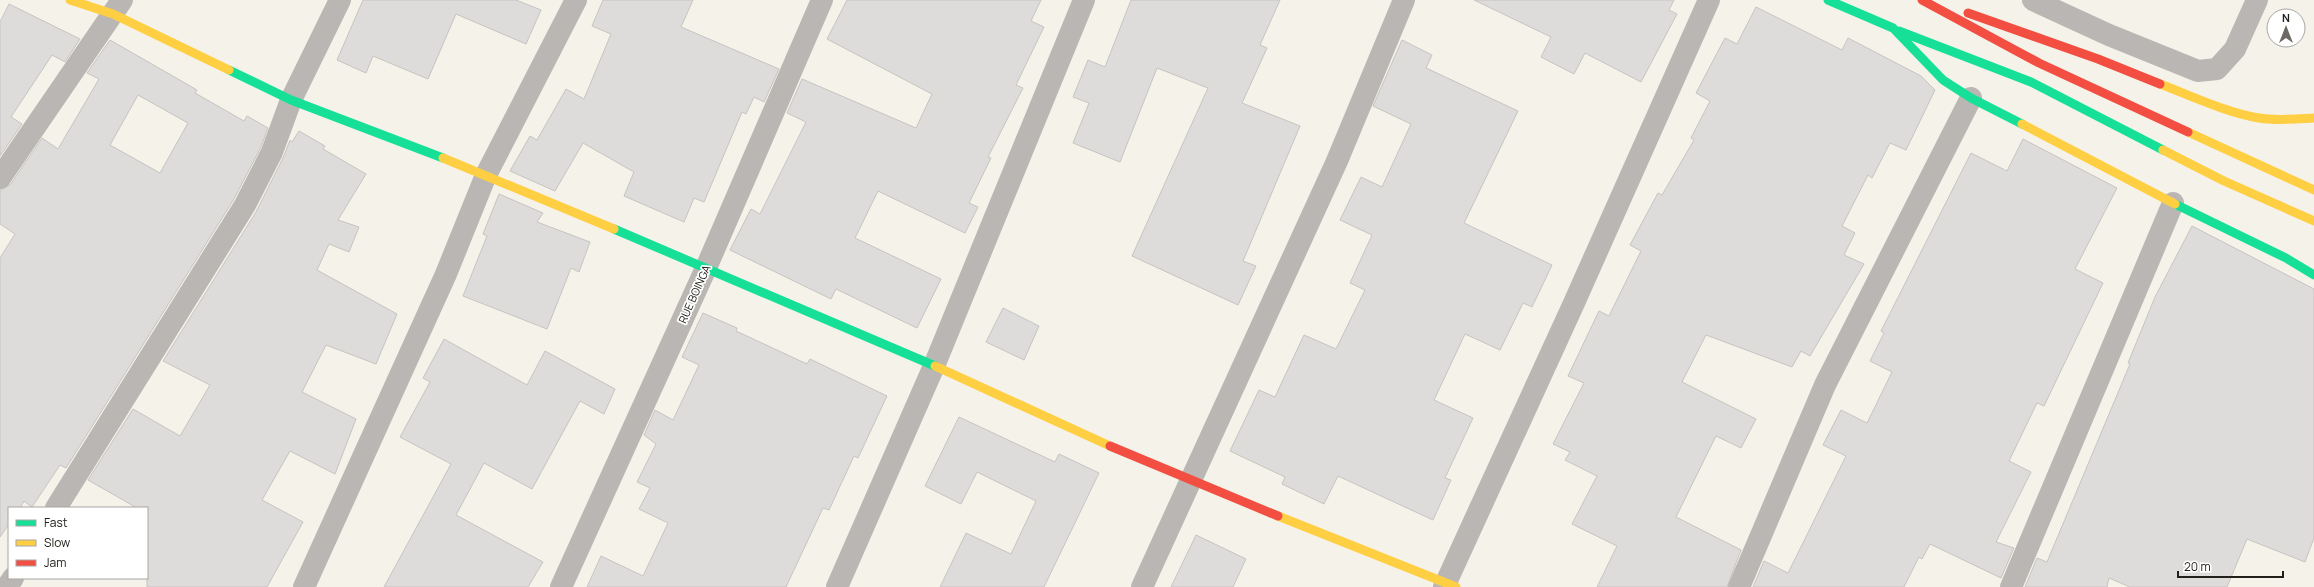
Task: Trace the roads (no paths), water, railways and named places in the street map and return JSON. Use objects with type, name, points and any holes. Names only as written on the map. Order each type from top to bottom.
[{"type":"main road","points":[[70,0],[117,7],[291,100],[486,175],[934,366],[1056,423],[1188,481],[1449,586]]},
{"type":"main road","points":[[1828,0],[1893,28],[2031,82],[2224,181],[2314,221]]},
{"type":"main road","points":[[1922,0],[2039,63],[2314,190]]},
{"type":"main road","points":[[1930,0],[2098,59],[2229,111],[2258,118],[2283,120],[2314,118]]},
{"type":"main road","points":[[1893,28],[1943,80],[1971,98],[2173,203],[2286,258],[2314,275]]},
{"type":"street","points":[[57,507],[245,205],[272,152],[291,100],[340,0]]},
{"type":"street","points":[[304,587],[446,274],[486,175],[576,0]]},
{"type":"street","name":"RUE BOINGA","points":[[561,587],[706,268],[822,0]]},
{"type":"street","points":[[837,587],[934,366],[1084,0]]},
{"type":"street","points":[[1142,587],[1188,481],[1337,161],[1404,0]]},
{"type":"street","points":[[1449,586],[1709,0]]},
{"type":"street","points":[[2033,0],[2109,35],[2198,71],[2217,69],[2235,49],[2257,0]]},
{"type":"street","points":[[0,178],[117,7]]},
{"type":"street","points":[[1739,587],[1825,385],[1971,98]]},
{"type":"street","points":[[2011,587],[2173,203]]}]
